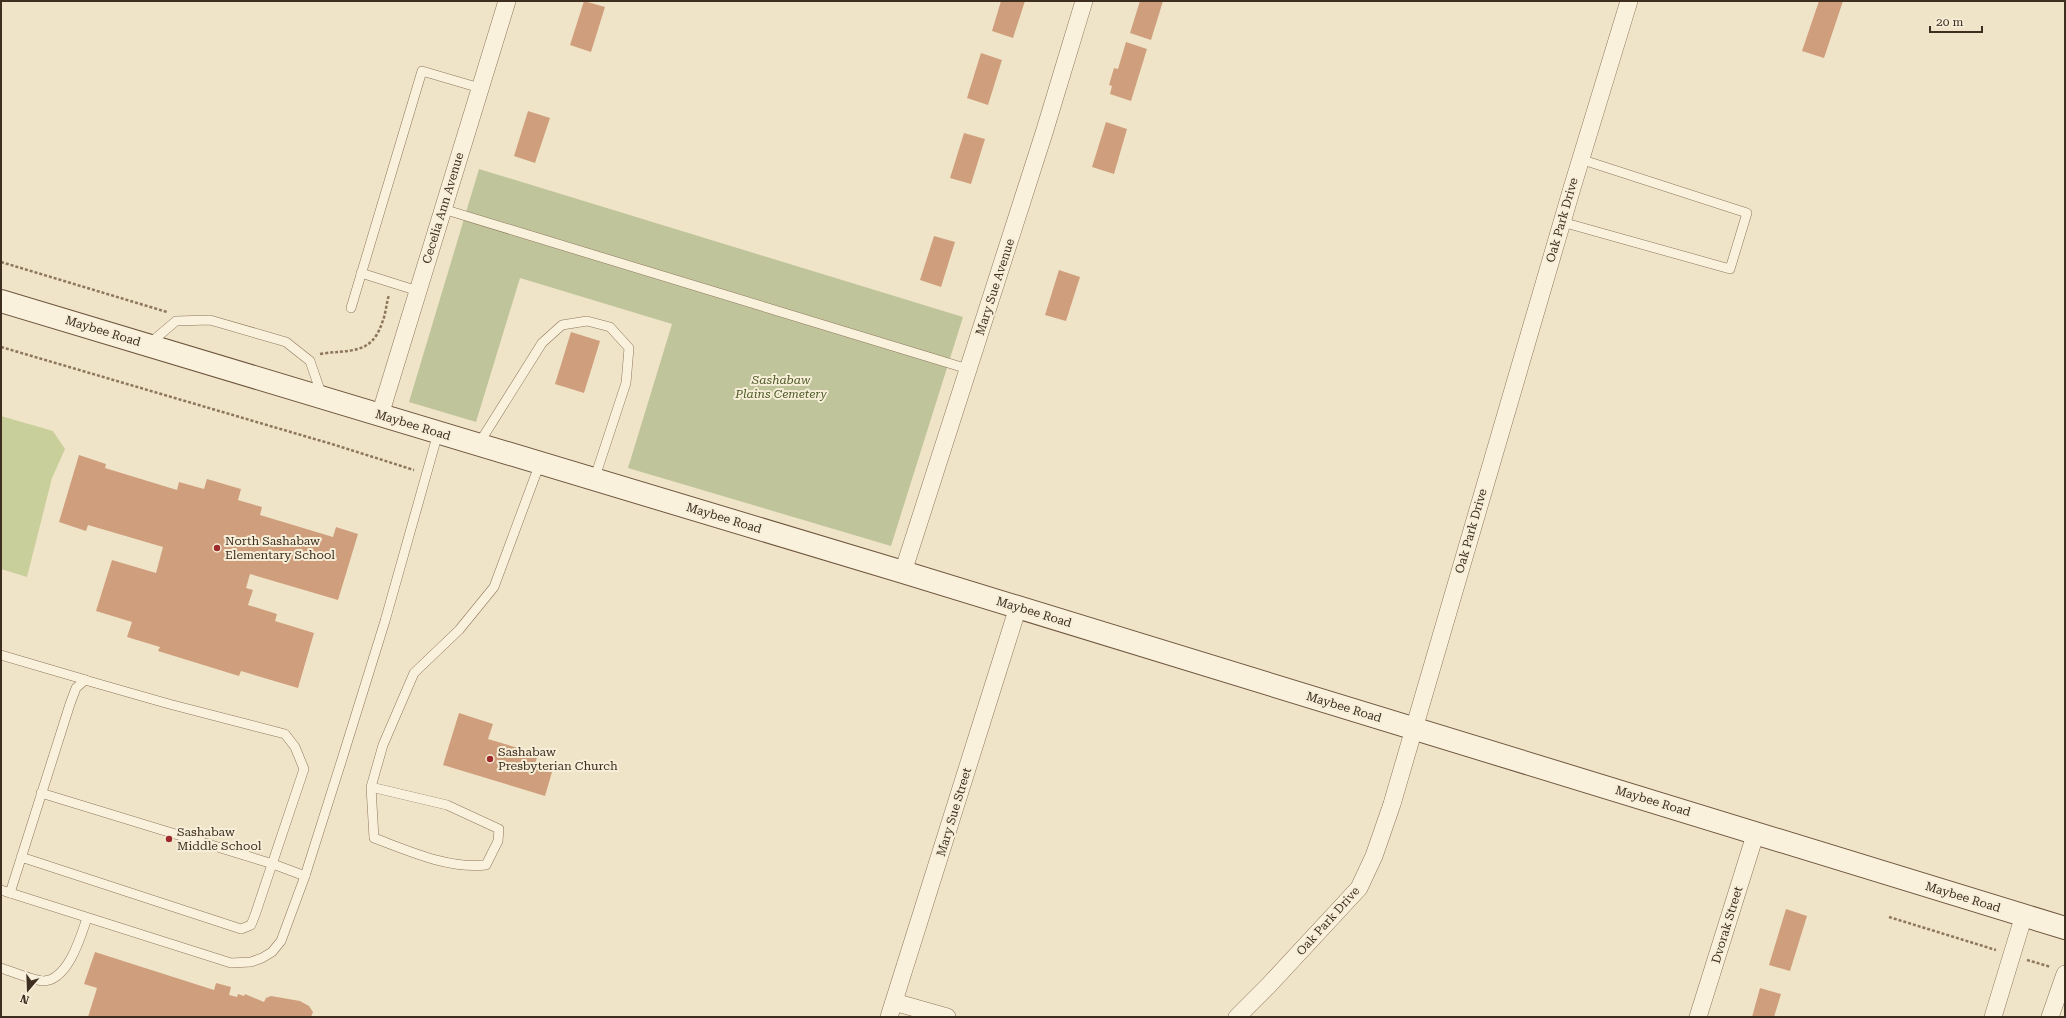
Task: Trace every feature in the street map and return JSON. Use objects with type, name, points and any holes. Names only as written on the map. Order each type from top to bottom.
[{"type":"main road","name":"Maybee Road","points":[[1,301],[904,572],[2065,928]]},
{"type":"street","name":"Cecelia Ann Avenue","points":[[380,415],[507,1]]},
{"type":"street","name":"Mary Sue Avenue","points":[[904,572],[1084,1]]},
{"type":"street","name":"Oak Park Drive","points":[[1237,1017],[1269,985],[1359,888],[1374,856],[1414,728],[1580,159],[1629,1]]},
{"type":"street","name":"Mary Sue Street","points":[[891,1010],[1018,607]]},
{"type":"street","name":"Dvorak Street","points":[[1698,1017],[1756,832]]},
{"type":"street","points":[[1993,1017],[2024,915]]},
{"type":"street","points":[[2050,1017],[2061,971]]},
{"type":"street","points":[[891,1010],[948,1017]]},
{"type":"lane","points":[[351,308],[422,71],[480,88]]},
{"type":"lane","points":[[1562,222],[1730,269],[1748,213],[1580,159]]},
{"type":"lane","points":[[443,209],[968,369]]},
{"type":"lane","points":[[361,273],[418,291]]},
{"type":"lane","points":[[148,345],[176,321],[210,320],[286,342],[310,361],[323,398]]},
{"type":"lane","points":[[478,445],[542,343],[562,325],[587,321],[610,327],[629,348],[626,383],[594,480]]},
{"type":"lane","points":[[86,680],[76,688],[21,857],[5,891],[231,963],[251,962],[267,955],[281,941],[305,876],[385,621],[438,433]]},
{"type":"lane","points":[[371,787],[447,805],[499,829],[498,841],[486,865],[470,866],[426,857],[374,838],[371,787],[383,745],[414,674],[459,630],[494,587],[540,463]]},
{"type":"lane","points":[[1,655],[169,704],[285,734],[296,747],[304,769],[273,864],[251,925],[242,928],[21,857]]},
{"type":"lane","points":[[41,793],[273,864],[305,876]]},
{"type":"lane","points":[[1,968],[43,981],[58,976],[75,952],[87,918]]},
{"type":"path","points":[[1,347],[335,445],[426,474]]},
{"type":"path","points":[[1889,917],[2061,971]]},
{"type":"green space","name":"Sashabaw Plains Cemetery","points":[[479,169],[963,317],[891,546],[628,468],[672,324],[520,278],[476,422],[409,402]]},
{"type":"green space","points":[[1,416],[53,431],[65,449],[52,478],[27,577],[1,569]]},
{"type":"building","points":[[584,1],[605,7],[591,52],[570,45]]},
{"type":"building","points":[[1001,1],[1025,1],[1013,38],[992,31]]},
{"type":"building","points":[[1140,1],[1163,1],[1151,40],[1130,33]]},
{"type":"building","points":[[1819,1],[1843,1],[1824,58],[1802,51]]},
{"type":"building","points":[[1126,42],[1147,49],[1131,101],[1110,94],[1112,86],[1109,85],[1114,68],[1118,69]]},
{"type":"building","points":[[981,53],[1002,60],[988,105],[967,98]]},
{"type":"building","points":[[528,111],[550,118],[535,163],[514,156]]},
{"type":"building","points":[[1106,122],[1127,129],[1114,174],[1092,167]]},
{"type":"building","points":[[964,133],[985,139],[971,184],[950,178]]},
{"type":"building","points":[[934,236],[955,242],[941,287],[920,280]]},
{"type":"building","points":[[1059,270],[1080,277],[1066,321],[1045,315]]},
{"type":"building","points":[[571,332],[600,341],[584,393],[555,384]]},
{"type":"building","points":[[79,455],[106,464],[105,468],[177,490],[179,482],[204,489],[207,479],[241,489],[238,500],[262,507],[260,515],[333,537],[336,527],[358,534],[338,600],[250,574],[246,588],[253,590],[248,605],[277,614],[275,621],[314,633],[298,688],[241,671],[239,676],[158,651],[160,647],[127,637],[132,622],[96,611],[112,560],[156,573],[163,547],[88,525],[86,531],[59,522]]},
{"type":"building","name":"Sashabaw Presbyterian Church","points":[[459,713],[493,724],[488,739],[538,754],[534,767],[552,772],[545,796],[443,765]]},
{"type":"building","points":[[1786,909],[1807,916],[1790,971],[1769,965]]},
{"type":"building","points":[[95,952],[214,990],[216,983],[231,987],[229,995],[237,997],[238,994],[244,996],[245,994],[264,1002],[266,998],[271,996],[300,1001],[309,1006],[313,1012],[311,1017],[88,1017],[97,988],[84,984]]},
{"type":"building","points":[[1760,988],[1781,994],[1774,1017],[1752,1017]]},
{"type":"place","name":"North Sashabaw Elementary School","points":[[217,548]]},
{"type":"place","name":"Sashabaw Presbyterian Church","points":[[490,759]]},
{"type":"place","name":"Sashabaw Middle School","points":[[169,839]]}]
